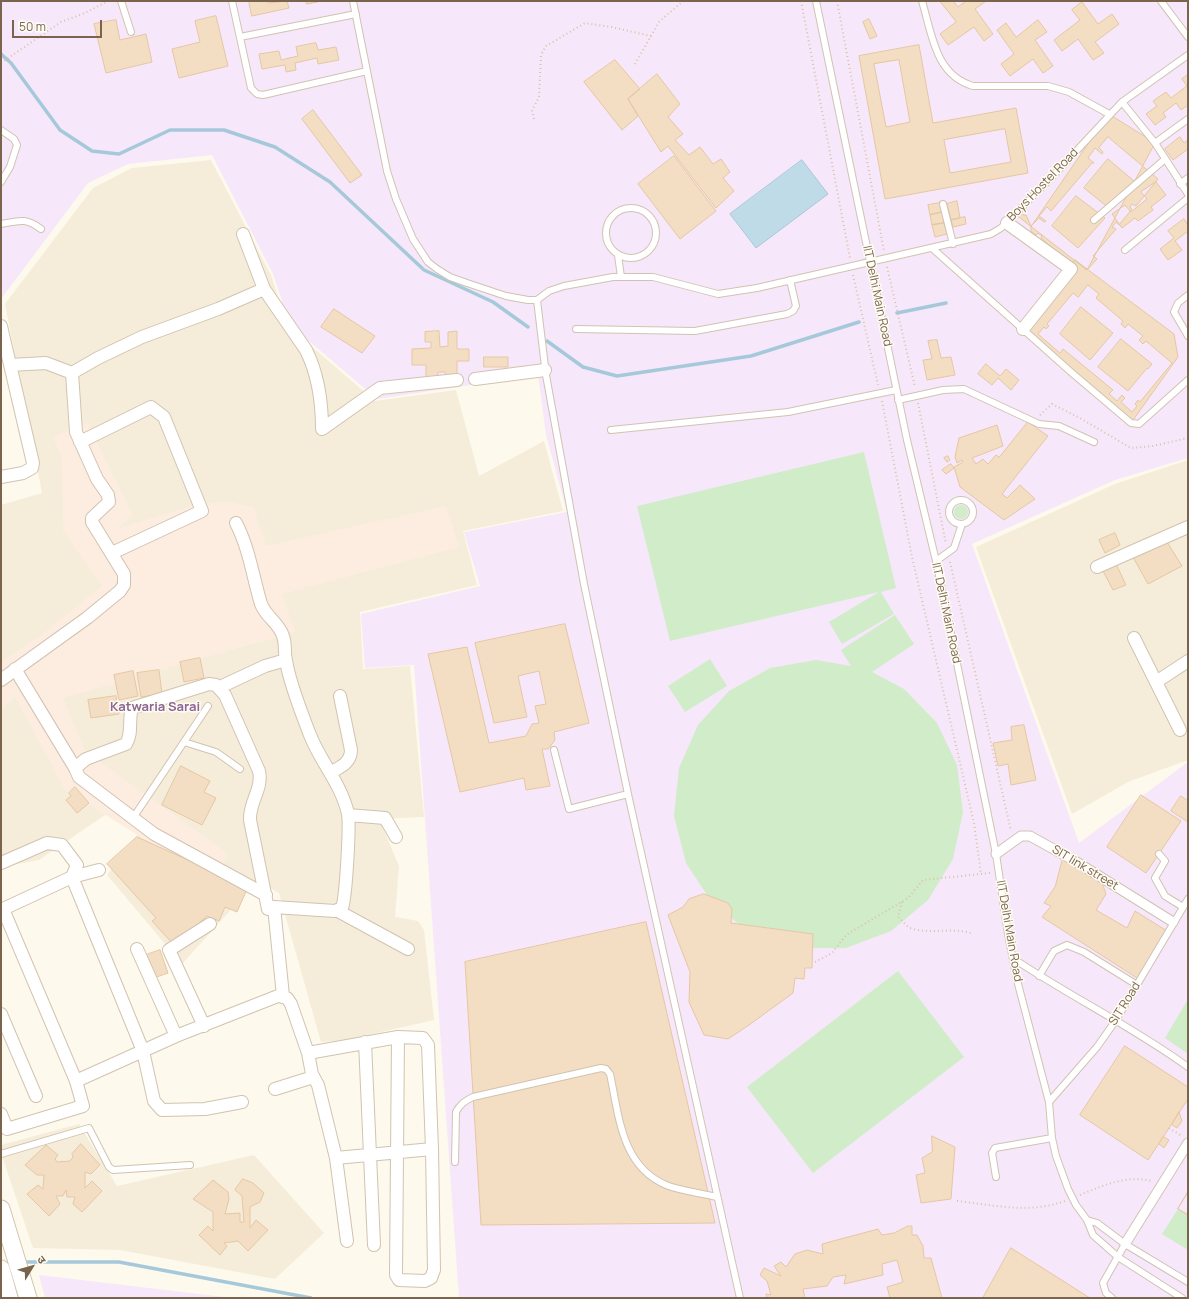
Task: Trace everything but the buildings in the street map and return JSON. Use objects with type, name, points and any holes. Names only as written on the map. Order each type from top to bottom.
[{"type":"main road","points":[[1,1209],[28,1298]]},
{"type":"main road","points":[[1,1269],[9,1298]]},
{"type":"street","points":[[1007,223],[1071,269],[1023,330]]},
{"type":"street","points":[[243,234],[264,289],[306,350],[311,360],[316,376],[322,429],[380,388],[457,380]]},
{"type":"street","points":[[10,365],[46,364],[72,373],[98,358],[142,337],[218,309],[264,289]]},
{"type":"street","points":[[1,326],[33,463],[32,468],[24,473],[1,477]]},
{"type":"street","points":[[475,379],[545,370]]},
{"type":"street","points":[[1,680],[87,618],[120,591],[124,585],[124,574],[92,522],[92,518],[109,502],[108,495],[98,479],[76,432],[72,373]]},
{"type":"street","points":[[80,442],[151,407],[164,417],[202,511],[112,553]]},
{"type":"street","points":[[236,523],[244,539],[262,606],[268,616],[277,624],[284,638],[286,660],[310,736],[321,761],[330,773],[345,804],[348,815],[349,825],[343,906],[338,910]]},
{"type":"street","points":[[1097,567],[1188,527]]},
{"type":"street","points":[[1134,638],[1180,730]]},
{"type":"street","points":[[220,687],[259,668],[286,660]]},
{"type":"street","points":[[1156,682],[1188,661]]},
{"type":"street","points":[[15,669],[79,777],[154,834],[266,895]]},
{"type":"street","points":[[75,768],[86,758],[126,744],[130,736],[130,714],[132,708],[209,684],[216,684],[220,687],[259,771],[261,780],[249,813],[268,909],[274,907],[338,910],[408,949]]},
{"type":"street","points":[[330,773],[348,762],[351,757],[351,750],[340,696]]},
{"type":"street","points":[[348,815],[385,818],[396,837]]},
{"type":"street","name":"SIT link street","points":[[996,854],[1022,836],[1030,836],[1075,861],[1173,922]]},
{"type":"street","points":[[1,863],[47,843],[62,845],[76,865],[72,877],[143,1051],[154,1101],[162,1110],[205,1109],[242,1102]]},
{"type":"street","points":[[1,1114],[7,1129],[83,1106],[76,1081],[2,910],[72,877],[99,870]]},
{"type":"street","points":[[274,907],[283,996],[291,1004],[308,1053],[312,1074],[318,1085],[336,1158],[347,1241]]},
{"type":"street","points":[[204,1026],[169,950],[210,924]]},
{"type":"street","points":[[137,949],[176,1036]]},
{"type":"street","points":[[76,1081],[176,1036],[204,1026],[272,997],[283,996]]},
{"type":"street","points":[[1,1014],[36,1096]]},
{"type":"street","points":[[308,1053],[398,1037],[423,1038],[429,1047],[434,1270],[431,1278],[425,1281],[399,1280],[396,1276],[398,1037]]},
{"type":"street","points":[[365,1042],[374,1245]]},
{"type":"street","points":[[275,1089],[310,1078],[312,1074]]},
{"type":"street","points":[[1125,1244],[1188,1142]]},
{"type":"street","points":[[336,1158],[432,1149]]},
{"type":"lane","points":[[121,1],[131,32]]},
{"type":"lane","points":[[232,1],[251,88],[257,94],[263,95],[367,70]]},
{"type":"lane","points":[[353,1],[387,170],[396,199],[413,239],[422,255],[428,262],[450,277],[506,296],[537,300],[545,370],[584,584],[628,794],[740,1298]]},
{"type":"lane","name":"IIT Delhi Main Road","points":[[816,1],[898,400],[936,561],[996,854],[1008,934],[1049,1102],[1052,1138],[1056,1156],[1073,1198],[1087,1220],[1092,1235],[1118,1257],[1182,1298]]},
{"type":"lane","points":[[922,1],[938,53],[943,65],[952,77],[973,86],[1048,86],[1070,92],[1108,114]]},
{"type":"lane","points":[[1161,1],[1188,37]]},
{"type":"lane","points":[[240,37],[356,14]]},
{"type":"lane","name":"Boys Hostel Road","points":[[537,300],[549,291],[564,286],[621,276],[653,277],[718,294],[757,288],[991,234],[1007,223],[1072,156],[1108,114],[1122,102],[1188,55]]},
{"type":"lane","points":[[1122,102],[1154,143],[1188,194]]},
{"type":"lane","points":[[1154,143],[1188,119]]},
{"type":"lane","points":[[1,130],[14,139],[17,145],[13,160],[1,182]]},
{"type":"lane","points":[[1094,220],[1164,160]]},
{"type":"lane","points":[[1180,184],[1188,178]]},
{"type":"lane","points":[[1124,250],[1188,198]]},
{"type":"lane","points":[[943,204],[953,244]]},
{"type":"lane","points":[[618,255],[634,258],[650,250],[656,234],[651,218],[645,212],[630,208],[622,210],[610,220],[606,235],[608,242],[618,255],[621,276]]},
{"type":"lane","points":[[1,224],[25,220],[33,223],[41,229]]},
{"type":"lane","points":[[932,248],[1023,330],[1127,420],[1135,424],[1139,424],[1188,380]]},
{"type":"lane","points":[[576,330],[695,331],[787,314],[793,311],[796,306],[790,280]]},
{"type":"lane","points":[[1188,295],[1178,303],[1174,312],[1188,336]]},
{"type":"lane","points":[[898,400],[943,390],[964,389],[1034,422],[1059,426],[1094,442]]},
{"type":"lane","points":[[611,430],[788,412],[896,390]]},
{"type":"lane","points":[[936,561],[954,548],[962,524],[969,521],[973,510],[970,503],[958,500],[949,507],[949,516],[954,522],[962,524]]},
{"type":"lane","points":[[133,818],[208,706]]},
{"type":"lane","points":[[184,742],[216,752],[240,769]]},
{"type":"lane","points":[[554,750],[569,809],[628,794]]},
{"type":"lane","points":[[1158,854],[1165,861],[1155,878],[1165,896],[1183,907]]},
{"type":"lane","name":"SIT Road","points":[[1049,1102],[1097,1047],[1116,1020],[1188,899]]},
{"type":"lane","points":[[1039,976],[1054,951],[1067,946],[1084,952],[1137,985]]},
{"type":"lane","points":[[1014,959],[1039,976],[1156,1044],[1188,1067]]},
{"type":"lane","points":[[455,1162],[456,1112],[465,1102],[473,1097],[601,1068],[606,1069],[610,1074],[625,1143],[633,1159],[644,1172],[666,1185],[717,1197]]},
{"type":"lane","points":[[1,1154],[89,1128],[109,1167],[113,1170],[190,1165]]},
{"type":"lane","points":[[996,1177],[992,1153],[995,1148],[1052,1138]]},
{"type":"lane","points":[[1087,1220],[1097,1223],[1125,1244],[1188,1282]]},
{"type":"lane","points":[[1112,1298],[1106,1293],[1103,1283],[1125,1244]]},
{"type":"path","points":[[1,63],[61,22],[85,13],[108,1]]},
{"type":"path","points":[[635,64],[659,22],[683,1]]},
{"type":"path","points":[[801,1],[852,267],[880,394],[912,557],[974,823],[981,874]]},
{"type":"path","points":[[837,1],[886,259],[917,396],[948,552],[1014,842]]},
{"type":"path","points":[[534,119],[532,111],[539,97],[541,55],[546,46],[585,23],[651,36]]},
{"type":"path","points":[[1034,422],[1043,410],[1052,404],[1080,418],[1131,448],[1153,446],[1188,438]]},
{"type":"path","points":[[815,962],[832,953],[846,935],[908,898],[923,880],[999,872]]},
{"type":"path","points":[[902,902],[898,917],[909,928],[936,931],[961,930],[971,933]]},
{"type":"path","points":[[1169,1128],[1188,1142]]},
{"type":"path","points":[[957,1201],[1000,1207],[1023,1208],[1055,1204],[1116,1181],[1136,1178],[1163,1184]]},
{"type":"shaded area","points":[[1,1],[1188,1],[1188,458],[1115,480],[972,544],[1079,843],[1188,762],[1188,1298],[459,1298],[414,665],[365,668],[361,614],[480,586],[464,532],[567,512],[546,435],[538,375],[377,399],[290,325],[273,274],[212,155],[128,164],[88,183],[1,299]]},
{"type":"shaded area","name":"Katwaria Sarai","points":[[211,160],[271,275],[288,326],[375,401],[456,390],[479,476],[544,441],[563,511],[463,531],[477,585],[360,612],[363,669],[410,666],[424,817],[379,819],[399,866],[395,917],[418,921],[424,930],[434,1020],[346,1040],[321,1042],[279,893],[257,881],[182,964],[107,875],[139,833],[111,811],[39,860],[1,867],[1,505],[42,493],[5,304],[93,188],[132,168]]},
{"type":"shaded area","points":[[87,423],[133,515],[117,529],[194,505],[226,501],[253,507],[266,546],[446,506],[459,547],[282,594],[295,632],[63,698],[85,751],[227,853],[217,884],[65,790],[15,697],[1,710],[1,662],[40,636],[102,586],[63,531],[62,458],[53,437]]},
{"type":"shaded area","points":[[1188,460],[1188,760],[1128,782],[1072,814],[976,547],[1115,484]]},
{"type":"shaded area","points":[[79,1124],[117,1186],[254,1155],[324,1233],[275,1279],[120,1250],[33,1248],[1,1153],[1,1145]]},
{"type":"shaded area","points":[[39,1275],[233,1298],[45,1298]]},
{"type":"green space","points":[[864,452],[896,588],[881,592],[894,614],[842,644],[829,622],[879,592],[670,641],[637,506]]},
{"type":"green space","points":[[958,505],[964,505],[968,509],[968,515],[964,519],[958,519],[954,515],[954,509]]},
{"type":"green space","points":[[895,615],[914,644],[872,672],[904,689],[937,723],[957,765],[963,812],[953,859],[928,900],[891,931],[846,948],[797,948],[751,933],[713,904],[686,863],[674,816],[679,768],[698,725],[729,691],[770,668],[816,660],[851,666],[841,650]]},
{"type":"green space","points":[[710,659],[727,686],[685,712],[668,686]]},
{"type":"green space","points":[[898,971],[964,1057],[813,1173],[747,1087]]},
{"type":"green space","points":[[1188,999],[1188,1054],[1165,1038]]},
{"type":"green space","points":[[1178,1209],[1188,1215],[1188,1250],[1162,1234]]},
{"type":"water","points":[[802,160],[828,194],[756,248],[730,214]]},
{"type":"waterway","points":[[1,54],[11,63],[60,130],[92,151],[119,154],[170,130],[224,130],[275,147],[330,182],[424,270],[493,302],[528,327]]},
{"type":"waterway","points":[[897,313],[946,303]]},
{"type":"waterway","points":[[547,341],[583,367],[617,376],[751,356],[859,322]]},
{"type":"waterway","points":[[21,1262],[119,1262],[311,1298]]},
{"type":"district","name":"Katwaria Sarai","points":[[155,707]]}]
